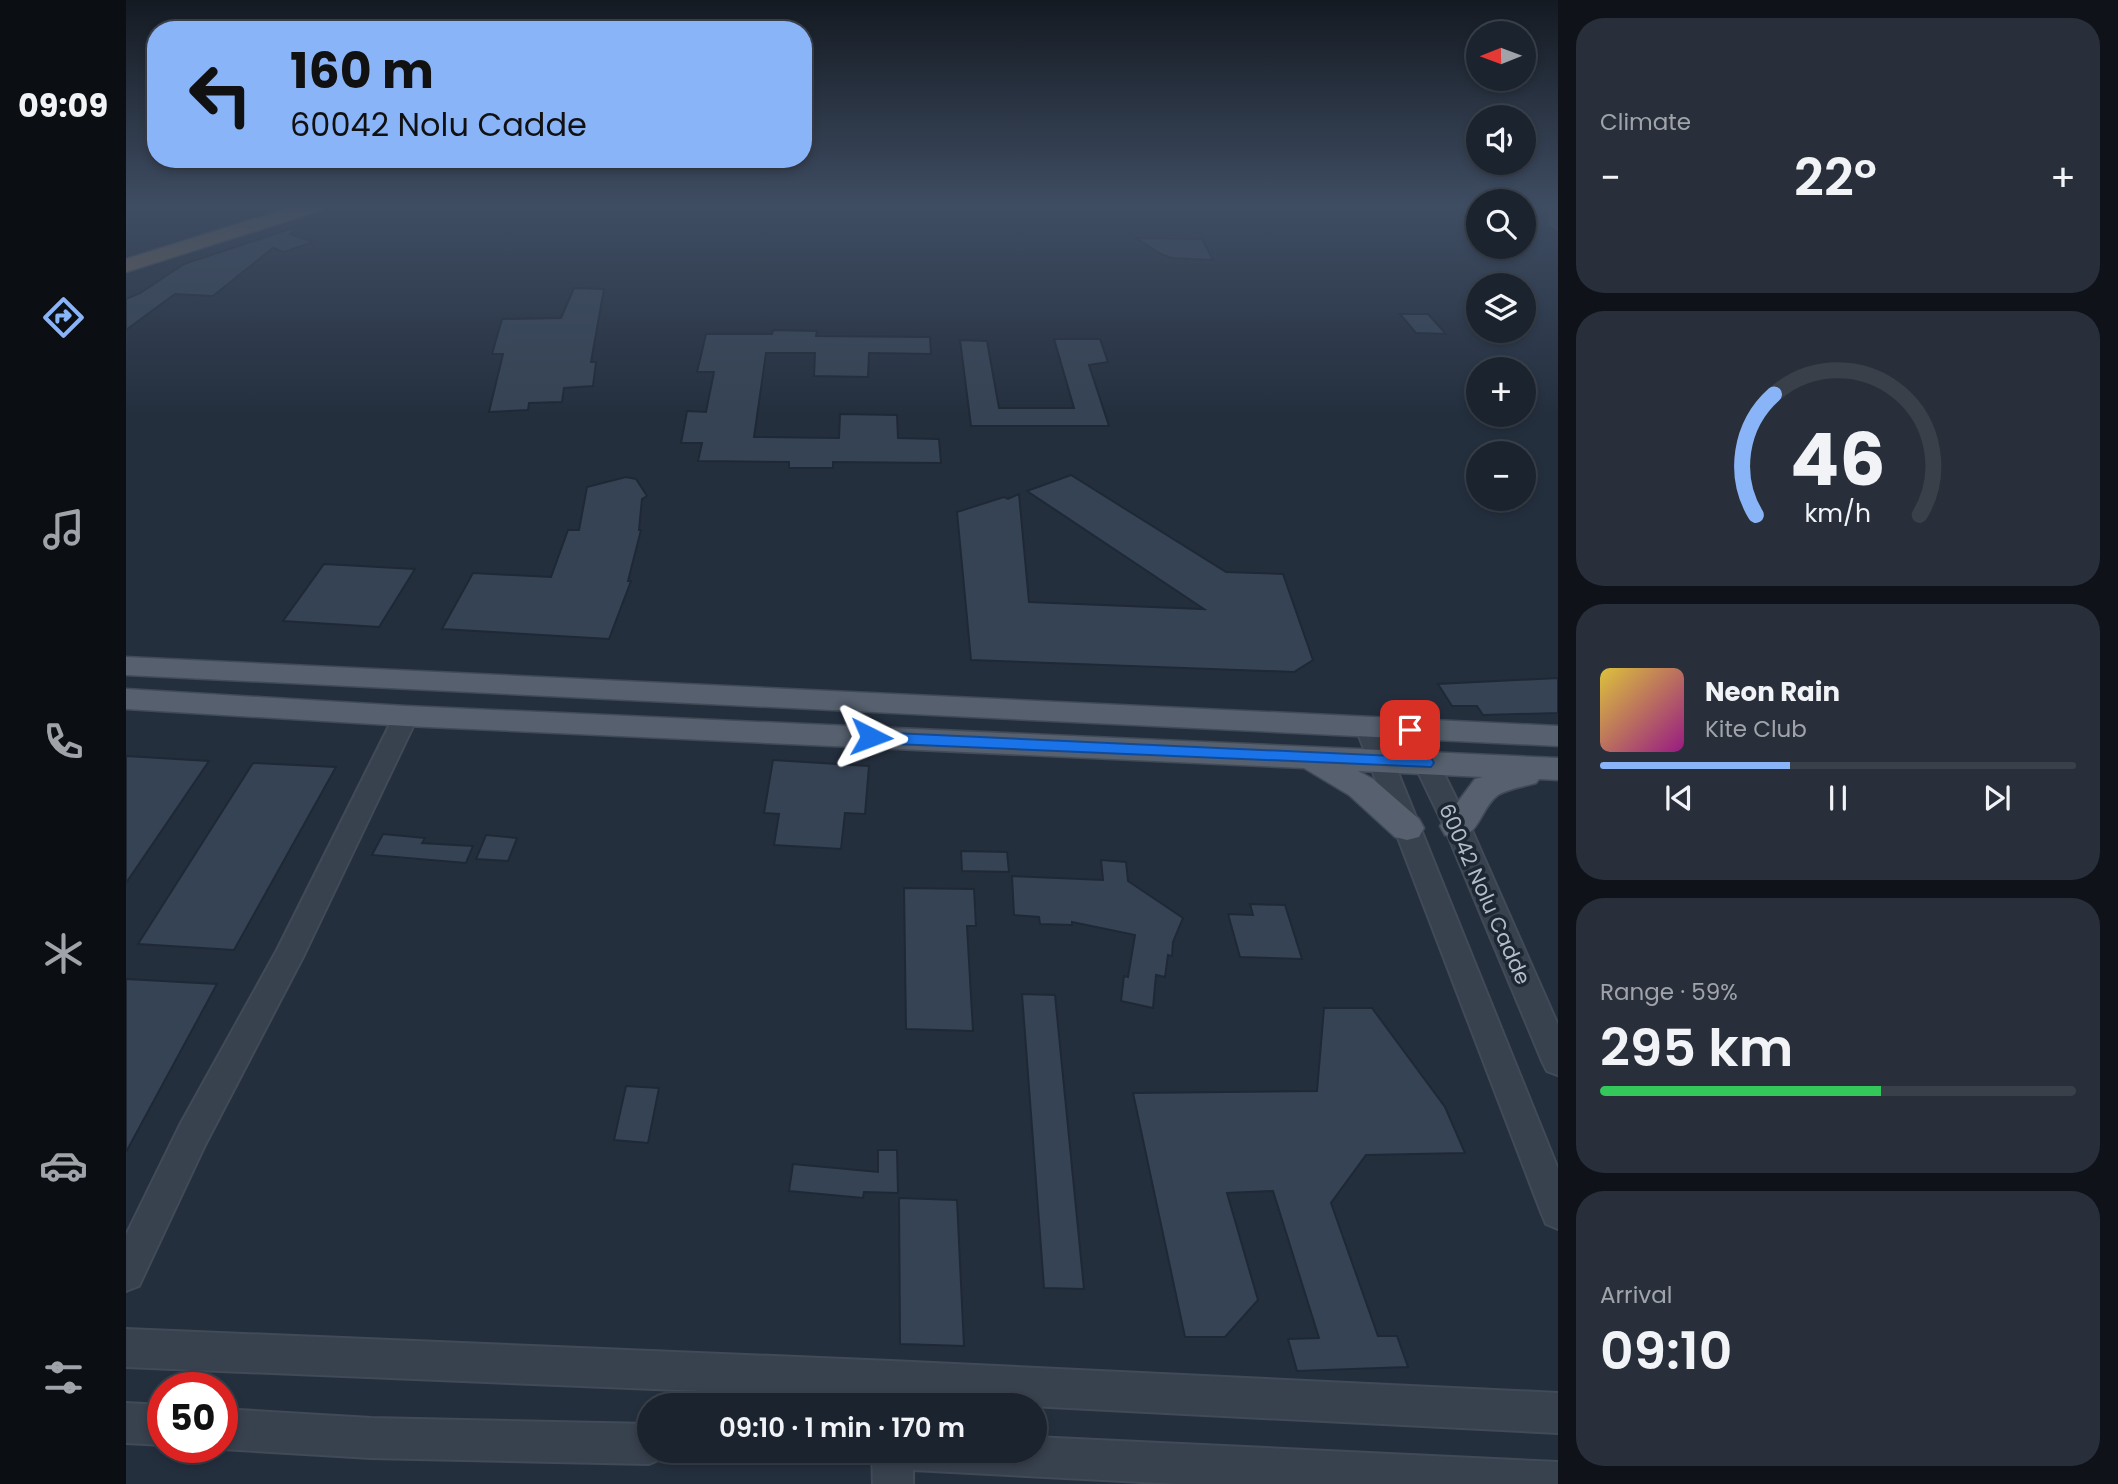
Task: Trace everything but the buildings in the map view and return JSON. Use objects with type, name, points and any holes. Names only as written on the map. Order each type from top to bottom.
[{"type":"main road","points":[[126,666],[1558,736]]},
{"type":"main road","points":[[126,699],[406,716],[1551,769]]},
{"type":"main road","points":[[1309,757],[1361,787],[1407,828]]},
{"type":"main road","points":[[1457,826],[1487,787],[1551,769]]},
{"type":"street","points":[[126,1273],[193,1133],[289,955],[406,716]]},
{"type":"street","points":[[1368,728],[1558,1212]]},
{"type":"street","name":"60042 Nolu Cadde","points":[[1410,730],[1457,826],[1558,1060]]},
{"type":"street","points":[[126,1348],[891,1392],[1558,1413]]},
{"type":"street","points":[[126,1423],[147,1424]]},
{"type":"street","points":[[238,1430],[371,1438],[637,1444]]},
{"type":"street","points":[[1047,1457],[1558,1482]]},
{"type":"street","points":[[892,1463],[892,1484]]},
{"type":"route","points":[[871,737],[1426,763],[1410,730]]}]
